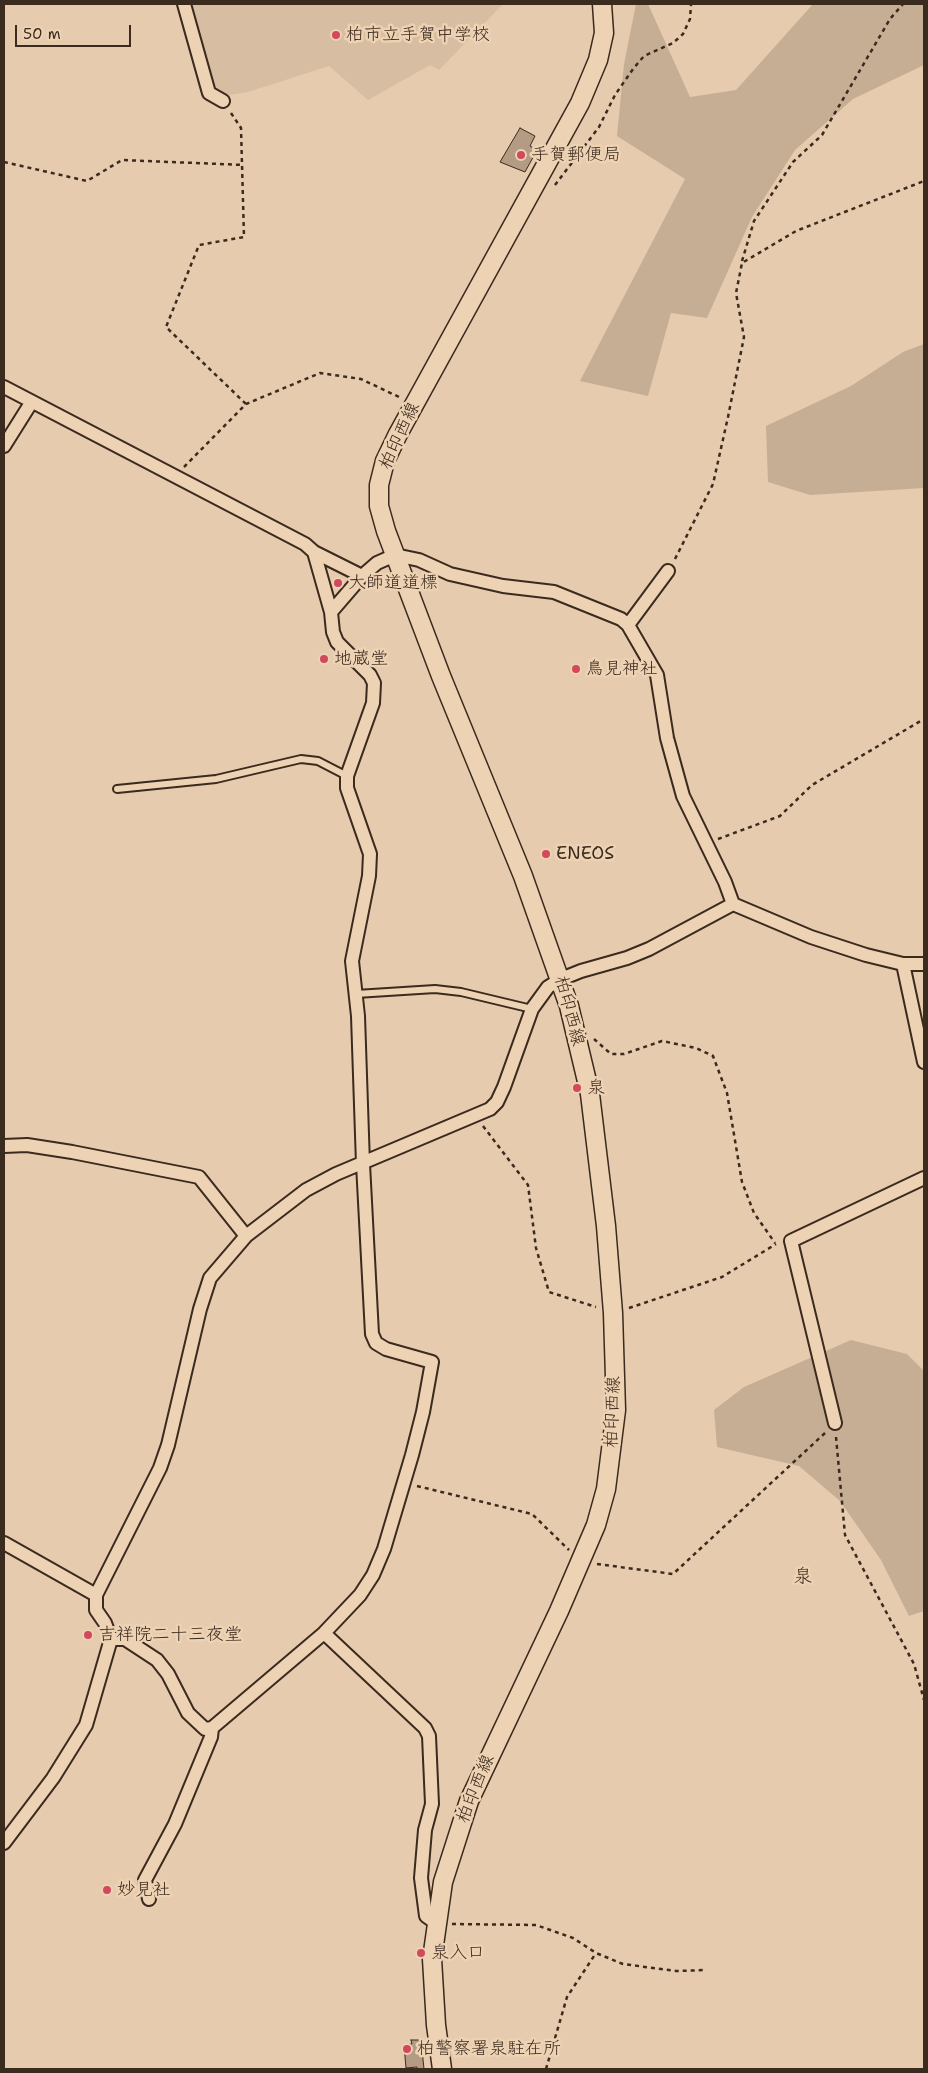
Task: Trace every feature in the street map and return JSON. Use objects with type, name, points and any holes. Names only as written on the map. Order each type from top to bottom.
[{"type":"main road","name":"柏印西線","points":[[442,2069],[432,1959],[443,1882],[468,1801],[581,1562],[596,1525],[612,1456],[616,1410],[613,1313],[599,1158],[590,1094],[561,979],[523,876],[441,676],[395,555],[379,506],[379,485],[385,461],[414,404],[580,103],[598,60],[604,33],[602,4]]},
{"type":"street","points":[[184,4],[209,92],[223,102]]},
{"type":"street","points":[[4,388],[305,544],[314,552],[362,576]]},
{"type":"street","points":[[4,446],[31,403]]},
{"type":"street","points":[[111,1638],[125,1640],[139,1646],[157,1660],[168,1674],[188,1713],[205,1729],[212,1728],[324,1633],[360,1595],[373,1575],[384,1549],[423,1412],[432,1362],[386,1349],[376,1343],[372,1334],[363,1164],[361,1072],[352,961],[369,876],[370,854],[347,788],[347,776],[373,703],[374,683],[370,675],[337,642],[333,632],[331,612],[314,552]]},
{"type":"street","points":[[331,612],[362,576],[377,563],[395,555],[419,560],[450,574],[503,586],[554,592],[606,612],[628,625],[657,675],[675,770],[683,796],[725,882],[733,904],[811,937],[903,964],[924,964]]},
{"type":"street","points":[[628,625],[668,571]]},
{"type":"street","points":[[4,1843],[53,1778],[86,1725],[111,1638],[105,1623],[96,1610],[96,1596],[148,1496],[162,1460],[200,1309],[210,1278],[246,1236],[306,1190],[336,1174],[363,1164],[474,1114],[490,1109],[497,1102],[532,1009],[548,988],[561,979],[581,971],[627,958],[649,949],[733,904]]},
{"type":"street","points":[[903,964],[924,1062]]},
{"type":"street","points":[[4,1146],[27,1145],[72,1152],[199,1177],[246,1236]]},
{"type":"street","points":[[835,1423],[792,1241],[924,1178]]},
{"type":"street","points":[[4,1543],[96,1596]]},
{"type":"street","points":[[324,1633],[425,1728],[429,1736],[432,1804],[426,1830],[421,1878],[426,1916],[436,1923]]},
{"type":"street","points":[[149,1899],[145,1880],[175,1824],[211,1738],[212,1728]]},
{"type":"lane","points":[[117,788],[216,779],[301,759],[318,761],[347,776]]},
{"type":"lane","points":[[356,994],[435,989],[461,992],[532,1009]]},
{"type":"path","points":[[553,188],[599,127],[615,95],[633,69],[644,56],[673,44],[683,34],[690,20],[691,4]]},
{"type":"path","points":[[668,571],[688,537],[712,484],[744,337],[736,293],[754,221],[793,162],[822,135],[890,19],[903,4]]},
{"type":"path","points":[[223,102],[241,128],[244,164],[244,237],[199,245],[166,327],[246,404]]},
{"type":"path","points":[[4,162],[87,180],[122,160],[244,164]]},
{"type":"path","points":[[742,263],[796,231],[924,181]]},
{"type":"path","points":[[174,477],[246,404],[320,373],[361,379],[414,404]]},
{"type":"path","points":[[706,844],[780,816],[812,785],[924,719]]},
{"type":"path","points":[[576,1035],[590,1035],[611,1054],[624,1054],[662,1041],[696,1048],[713,1056],[727,1093],[742,1182],[754,1213],[776,1244]]},
{"type":"path","points":[[474,1114],[528,1185],[536,1248],[549,1292],[613,1313],[722,1277],[776,1244],[792,1241]]},
{"type":"path","points":[[404,1483],[532,1514],[581,1562],[673,1574],[835,1423]]},
{"type":"path","points":[[835,1423],[846,1535],[914,1664],[924,1700]]},
{"type":"path","points":[[436,1923],[536,1924],[573,1938],[596,1953],[623,1964],[676,1971],[706,1970]]},
{"type":"path","points":[[546,2069],[567,1997],[596,1953]]},
{"type":"shaded area","name":"柏市立手賀中学校","points":[[190,4],[503,4],[439,70],[430,65],[368,100],[329,66],[248,92],[222,96],[214,89]]},
{"type":"shaded area","points":[[636,4],[648,4],[690,97],[736,90],[813,4],[924,4],[924,65],[853,99],[795,150],[752,217],[707,318],[671,313],[648,396],[580,381],[685,179],[617,136],[624,64]]},
{"type":"shaded area","points":[[924,344],[924,488],[810,495],[768,482],[766,426],[851,386],[903,352]]},
{"type":"shaded area","points":[[851,1340],[907,1354],[924,1371],[924,1611],[909,1616],[881,1560],[840,1501],[799,1466],[717,1447],[714,1410],[744,1387]]},
{"type":"building","points":[[520,128],[535,136],[530,146],[537,150],[525,172],[500,162]]},
{"type":"building","points":[[411,2040],[421,2040],[424,2069],[417,2069],[417,2067],[406,2068],[404,2045],[412,2044]]},
{"type":"place","name":"柏市立手賀中学校","points":[[336,35]]},
{"type":"place","name":"手賀郵便局","points":[[521,155]]},
{"type":"place","name":"大師道道標","points":[[338,583]]},
{"type":"place","name":"地蔵堂","points":[[324,659]]},
{"type":"place","name":"鳥見神社","points":[[576,669]]},
{"type":"place","name":"ENEOS","points":[[546,854]]},
{"type":"place","name":"泉","points":[[577,1088]]},
{"type":"place","name":"吉祥院二十三夜堂","points":[[88,1635]]},
{"type":"place","name":"妙見社","points":[[107,1890]]},
{"type":"place","name":"泉入口","points":[[421,1953]]},
{"type":"place","name":"柏警察署泉駐在所","points":[[407,2049]]},
{"type":"district","name":"泉","points":[[803,1577]]}]
